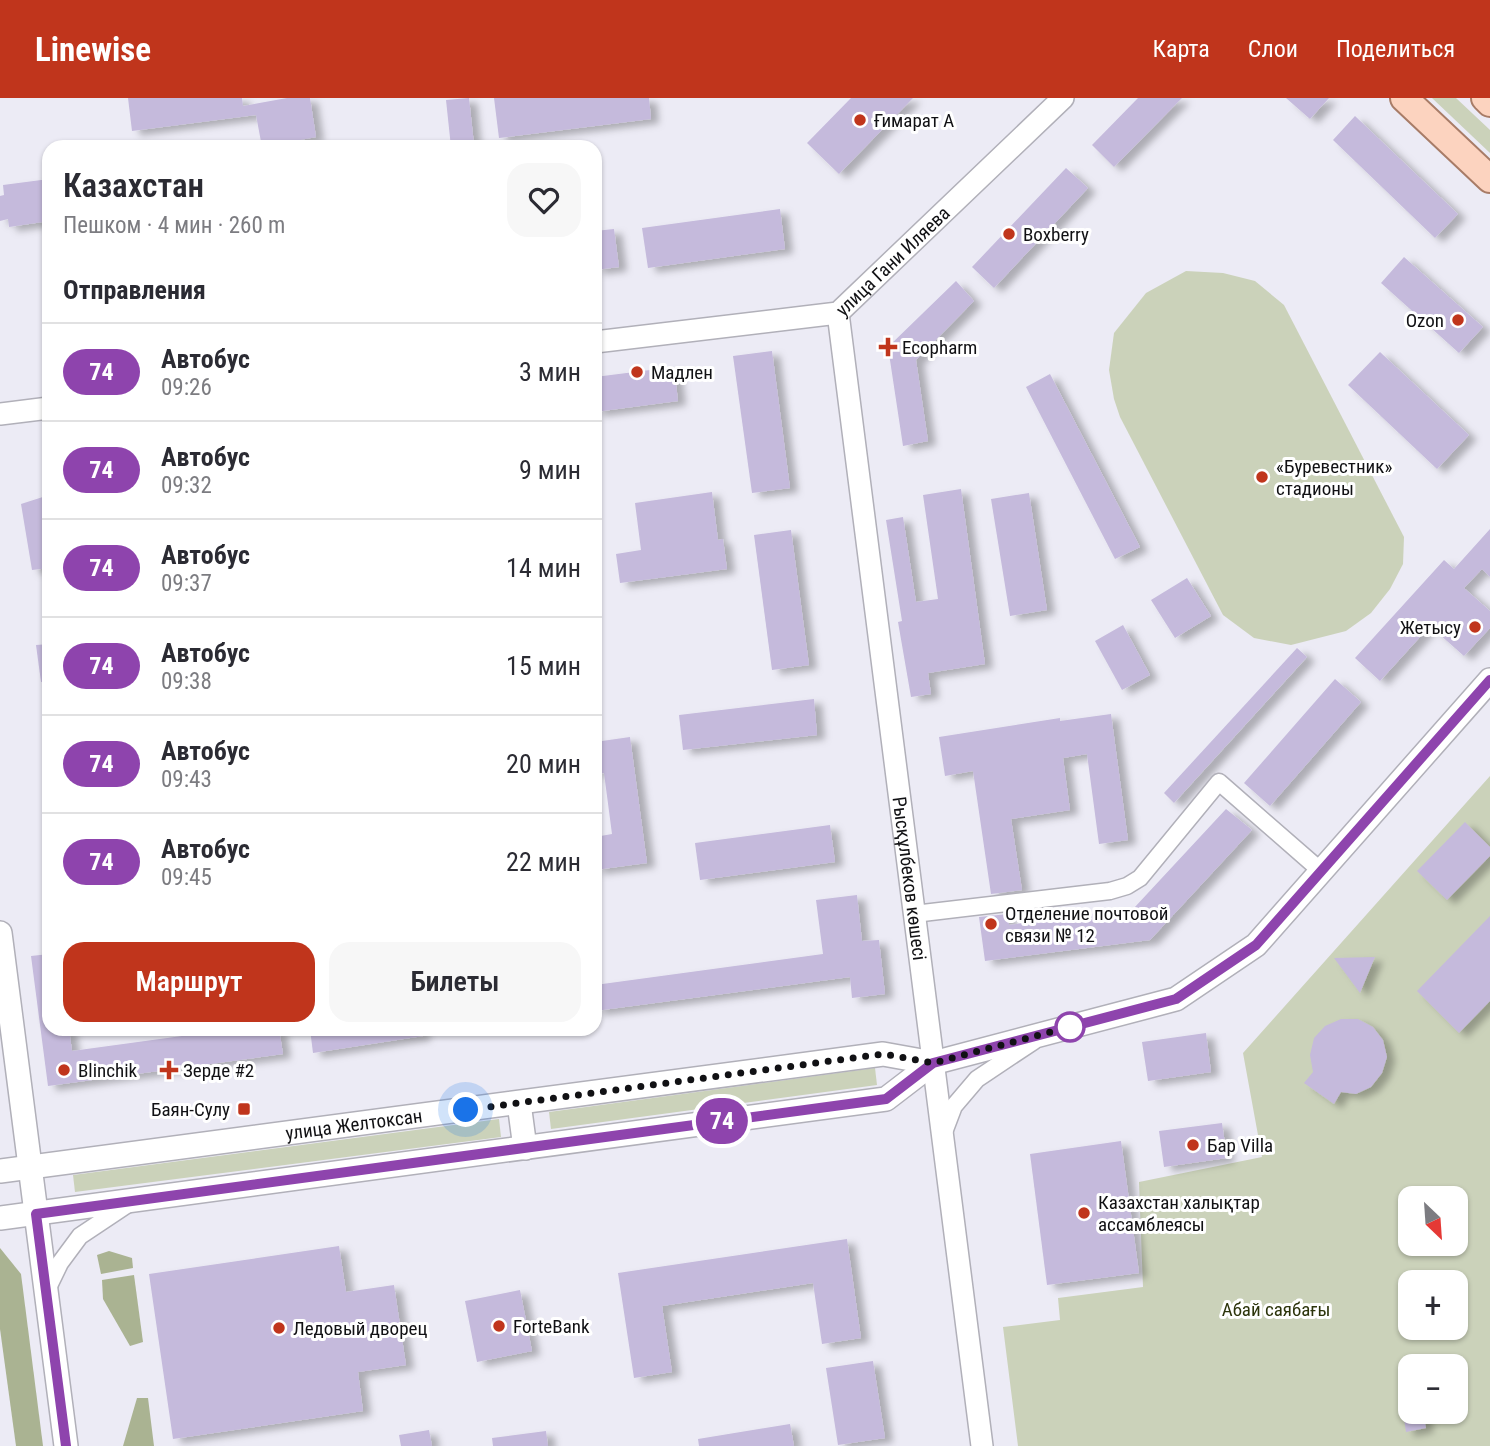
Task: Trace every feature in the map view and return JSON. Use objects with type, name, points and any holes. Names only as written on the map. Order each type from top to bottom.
[{"type":"main road","points":[[1404,98],[1490,179]]},
{"type":"main road","points":[[1485,98],[1490,103]]},
{"type":"main road","points":[[0,1218],[886,1099],[933,1063],[1176,999],[1256,945],[1490,680]]},
{"type":"main road","points":[[0,933],[66,1446]]},
{"type":"main road","name":"улица Желтоксан","points":[[0,1171],[883,1054],[933,1063]]},
{"type":"main road","points":[[519,1102],[525,1148]]},
{"type":"street","name":"улица Гани Иляева","points":[[602,341],[838,313],[1063,98]]},
{"type":"street","name":"Рысқұлбеков көшесі","points":[[838,313],[982,1446]]},
{"type":"street","points":[[0,414],[42,409]]},
{"type":"street","points":[[914,914],[1110,891],[1127,886],[1140,878],[1219,782],[1321,870]]},
{"type":"street","points":[[942,1138],[954,1106],[977,1079],[1044,1034]]},
{"type":"street","points":[[46,1292],[60,1263],[80,1236],[135,1200]]},
{"type":"green space","points":[[1432,98],[1456,98],[1490,130],[1490,153]]},
{"type":"green space","name":"«Буревестник» стадионы","points":[[1186,271],[1223,273],[1255,281],[1284,305],[1404,537],[1403,564],[1390,589],[1371,613],[1346,631],[1291,645],[1254,638],[1223,615],[1120,417],[1109,370],[1114,333],[1146,293]]},
{"type":"green space","name":"Абай саябағы","points":[[1490,776],[1490,1446],[1018,1446],[1003,1327],[1060,1320],[1058,1298],[1143,1287],[1139,1182],[1262,1157],[1243,1053]]},
{"type":"green space","points":[[875,1068],[877,1085],[551,1129],[549,1112]]},
{"type":"green space","points":[[499,1119],[501,1137],[75,1192],[73,1175]]},
{"type":"green space","points":[[0,1248],[21,1274],[43,1446],[16,1446],[0,1329]]},
{"type":"green space","points":[[109,1251],[132,1258],[133,1268],[101,1274],[97,1255]]},
{"type":"green space","points":[[134,1275],[143,1342],[130,1346],[103,1299],[102,1280]]},
{"type":"green space","points":[[137,1398],[148,1398],[154,1446],[123,1446]]},
{"type":"building","points":[[128,98],[242,98],[243,106],[287,98],[310,98],[316,137],[300,140],[261,140],[256,115],[132,131]]},
{"type":"building","points":[[469,98],[473,140],[450,140],[446,100]]},
{"type":"building","points":[[494,98],[649,98],[651,119],[499,138]]},
{"type":"building","name":"Ғимарат А","points":[[851,98],[913,98],[839,174],[807,143]]},
{"type":"building","points":[[1138,98],[1182,98],[1114,167],[1092,145]]},
{"type":"building","points":[[1286,98],[1329,98],[1310,119]]},
{"type":"building","points":[[1355,116],[1458,214],[1435,238],[1333,140]]},
{"type":"building","points":[[1066,168],[1088,188],[994,288],[972,267]]},
{"type":"building","points":[[42,180],[42,222],[9,227],[8,219],[0,221],[3,185]]},
{"type":"building","points":[[780,209],[785,249],[648,268],[642,228]]},
{"type":"building","points":[[614,229],[619,267],[602,269],[602,230]]},
{"type":"building","points":[[1404,257],[1483,327],[1459,353],[1381,283]]},
{"type":"building","points":[[956,281],[974,301],[916,360],[928,441],[903,446],[888,347]]},
{"type":"building","points":[[772,351],[790,488],[752,493],[733,356]]},
{"type":"building","points":[[1380,352],[1469,435],[1437,469],[1348,385]]},
{"type":"building","points":[[674,367],[678,401],[602,411],[602,376]]},
{"type":"building","points":[[1050,374],[1140,547],[1115,559],[1026,387]]},
{"type":"building","points":[[961,489],[985,664],[928,673],[931,694],[911,697],[898,622],[902,621],[886,520],[903,517],[916,602],[938,599],[923,495]]},
{"type":"building","points":[[712,492],[718,540],[723,539],[727,569],[620,583],[616,554],[641,550],[635,503]]},
{"type":"building","points":[[1029,493],[1047,610],[1010,616],[991,499]]},
{"type":"building","points":[[42,497],[42,569],[32,570],[21,504]]},
{"type":"building","points":[[1490,529],[1490,577],[1482,569],[1464,588],[1490,611],[1490,628],[1464,656],[1430,626],[1380,681],[1355,658],[1444,560],[1454,569]]},
{"type":"building","points":[[791,530],[809,665],[772,670],[754,535]]},
{"type":"building","points":[[1187,578],[1211,616],[1175,638],[1151,600]]},
{"type":"building","points":[[1123,625],[1150,675],[1122,690],[1095,641]]},
{"type":"building","points":[[36,645],[42,645],[42,682],[41,682]]},
{"type":"building","points":[[1297,648],[1307,657],[1174,803],[1164,793]]},
{"type":"building","points":[[1335,679],[1361,702],[1270,806],[1244,783]]},
{"type":"building","points":[[814,699],[817,735],[683,750],[679,715]]},
{"type":"building","points":[[1111,714],[1128,840],[1099,844],[1087,754],[1063,758],[1070,810],[1011,819],[1022,890],[991,894],[973,771],[945,776],[939,737],[1060,718],[1060,721]]},
{"type":"building","points":[[630,737],[647,863],[602,869],[602,836],[612,834],[602,773],[602,741]]},
{"type":"building","points":[[1226,809],[1252,830],[1150,940],[985,961],[979,917],[1008,914],[1009,925],[1134,908]]},
{"type":"building","points":[[1465,822],[1490,847],[1490,856],[1447,900],[1417,871]]},
{"type":"building","points":[[830,825],[835,862],[700,880],[695,843]]},
{"type":"building","points":[[857,895],[862,941],[879,940],[885,994],[852,998],[850,977],[602,1010],[602,984],[823,954],[816,900]]},
{"type":"building","points":[[1490,916],[1490,1001],[1459,1033],[1417,991]]},
{"type":"building","points":[[42,955],[42,1036],[70,1036],[72,1051],[182,1036],[280,1036],[283,1054],[48,1086],[31,956]]},
{"type":"building","points":[[1375,957],[1360,993],[1334,958]]},
{"type":"building","points":[[1341,1019],[1358,1019],[1373,1027],[1383,1040],[1387,1057],[1382,1073],[1371,1087],[1356,1094],[1341,1092],[1334,1104],[1304,1083],[1313,1072],[1310,1055],[1314,1038],[1325,1026]]},
{"type":"building","points":[[1206,1033],[1211,1072],[1148,1081],[1142,1042]]},
{"type":"building","points":[[311,1036],[423,1036],[313,1053]]},
{"type":"building","name":"Бар Villa","points":[[1222,1123],[1227,1158],[1164,1167],[1159,1131]]},
{"type":"building","name":"Казахстан халықтар ассамблеясы","points":[[1121,1141],[1139,1273],[1047,1285],[1030,1154]]},
{"type":"building","points":[[847,1239],[861,1338],[822,1344],[813,1283],[662,1306],[672,1372],[634,1378],[618,1273]]},
{"type":"building","name":"Ледовый дворец","points":[[339,1246],[346,1292],[394,1285],[406,1365],[358,1372],[363,1411],[173,1439],[149,1274]]},
{"type":"building","points":[[520,1290],[532,1351],[477,1362],[465,1301]]},
{"type":"building","points":[[873,1361],[885,1438],[838,1445],[826,1368]]},
{"type":"building","points":[[790,1424],[794,1446],[699,1446],[698,1439]]},
{"type":"building","points":[[1405,1424],[1425,1424],[1426,1428],[1406,1432]]},
{"type":"building","points":[[429,1430],[432,1446],[401,1446],[399,1435]]},
{"type":"building","points":[[546,1431],[548,1446],[493,1446],[492,1438]]},
{"type":"bus line","name":"74","points":[[66,1446],[36,1214],[886,1099],[933,1063],[1176,999],[1256,945],[1490,680]]},
{"type":"place","name":"Ғимарат А","points":[[860,120]]},
{"type":"place","name":"Boxberry","points":[[1009,234]]},
{"type":"place","name":"Ozon","points":[[1458,320]]},
{"type":"place","name":"Ecopharm","points":[[888,347]]},
{"type":"place","name":"Мадлен","points":[[637,372]]},
{"type":"place","name":"«Буревестник» стадионы","points":[[1262,477]]},
{"type":"place","name":"Жетысу","points":[[1475,627]]},
{"type":"place","name":"Отделение почтовой связи № 12","points":[[991,924]]},
{"type":"place","name":"Blinchik","points":[[64,1070]]},
{"type":"place","name":"Зерде #2","points":[[169,1070]]},
{"type":"place","name":"Баян-Сулу","points":[[244,1109]]},
{"type":"place","name":"Бар Villa","points":[[1193,1145]]},
{"type":"place","name":"Казахстан халықтар ассамблеясы","points":[[1084,1213]]},
{"type":"place","name":"ForteBank","points":[[499,1326]]},
{"type":"place","name":"Ледовый дворец","points":[[279,1328]]},
{"type":"route","points":[[466,1110],[883,1054],[933,1063],[1070,1027]]}]
